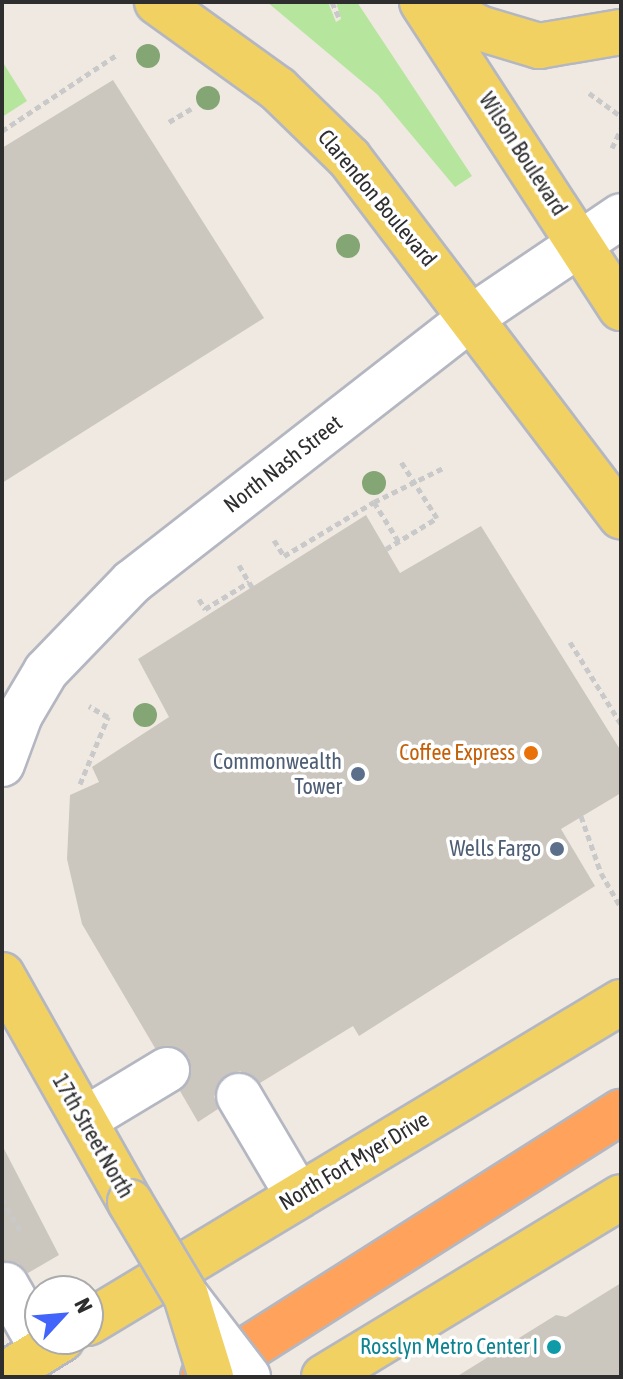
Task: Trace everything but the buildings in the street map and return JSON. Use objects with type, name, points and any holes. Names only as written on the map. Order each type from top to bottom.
[{"type":"highway","points":[[203,1377],[621,1112]]},
{"type":"main road","name":"Clarendon Boulevard","points":[[157,2],[215,40],[322,130],[472,317]]},
{"type":"main road","name":"Wilson Boulevard","points":[[422,2],[621,308]]},
{"type":"main road","points":[[433,2],[479,28],[539,46],[621,32]]},
{"type":"main road","points":[[472,317],[621,516]]},
{"type":"main road","name":"17th Street North","points":[[2,975],[186,1296],[211,1377]]},
{"type":"main road","name":"North Fort Myer Drive","points":[[104,1313],[297,1194],[621,1002]]},
{"type":"main road","points":[[324,1377],[621,1197]]},
{"type":"main road","points":[[2,1376],[36,1355]]},
{"type":"street","name":"North Nash Street","points":[[2,764],[41,677],[90,622],[132,582],[472,317],[621,216]]},
{"type":"street","points":[[84,1120],[167,1070]]},
{"type":"street","points":[[239,1096],[297,1194]]},
{"type":"street","points":[[6,1285],[24,1308]]},
{"type":"street","points":[[186,1296],[248,1377]]},
{"type":"path","points":[[332,2],[339,18]]},
{"type":"path","points":[[2,131],[118,54]]},
{"type":"path","points":[[578,85],[621,116]]},
{"type":"path","points":[[169,122],[191,109]]},
{"type":"path","points":[[612,148],[621,129]]},
{"type":"path","points":[[386,549],[437,518],[400,460]]},
{"type":"path","points":[[271,535],[284,556],[374,502],[416,485],[443,468]]},
{"type":"path","points":[[374,502],[399,542]]},
{"type":"path","points":[[197,595],[205,609],[250,584],[241,569]]},
{"type":"path","points":[[570,642],[621,724]]},
{"type":"path","points":[[80,784],[108,717],[89,706]]},
{"type":"path","points":[[581,816],[601,873],[621,907]]},
{"type":"green space","points":[[267,2],[328,2],[336,22],[341,19],[336,2],[357,2],[472,176],[455,187],[378,95]]},
{"type":"green space","points":[[2,61],[27,101],[2,117]]},
{"type":"place","name":"Coffee Express","points":[[531,753]]},
{"type":"place","name":"Commonwealth Tower","points":[[358,774]]},
{"type":"place","name":"Wells Fargo","points":[[557,849]]},
{"type":"place","name":"Rosslyn Metro Center I","points":[[554,1347]]}]
